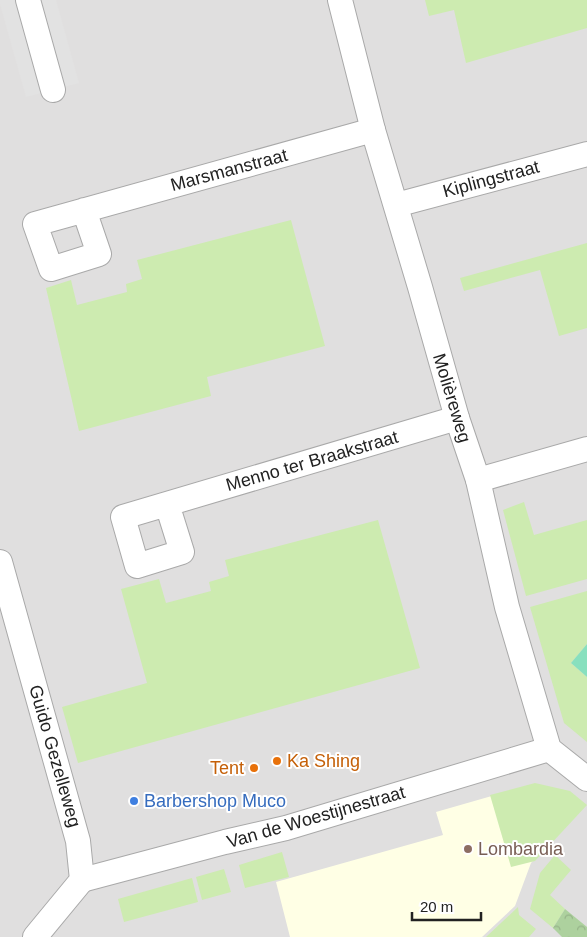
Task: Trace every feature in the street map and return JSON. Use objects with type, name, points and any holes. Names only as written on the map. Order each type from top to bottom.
[{"type":"street","points":[[28,0],[53,90]]},
{"type":"street","name":"Molièreweg","points":[[340,0],[374,130],[456,418],[478,480],[507,607],[549,749]]},
{"type":"street","name":"Marsmanstraat","points":[[84,210],[374,130]]},
{"type":"street","name":"Kiplingstraat","points":[[396,205],[587,154]]},
{"type":"street","name":"Menno ter Braakstraat","points":[[167,504],[456,418]]},
{"type":"street","points":[[478,480],[587,449]]},
{"type":"street","name":"Guido Gezelleweg","points":[[0,562],[78,841],[82,880]]},
{"type":"street","points":[[549,749],[587,779]]},
{"type":"street","name":"Van de Woestijnestraat","points":[[82,880],[225,842],[286,828],[549,749]]},
{"type":"street","points":[[35,937],[82,880]]},
{"type":"shaded area","points":[[0,0],[587,0],[587,937],[0,937]]},
{"type":"shaded area","points":[[0,0],[56,0],[79,83],[26,97]]},
{"type":"shaded area","name":"Lombardia","points":[[534,784],[584,805],[531,863],[515,906],[482,937],[290,937],[276,882],[443,835],[436,812]]},
{"type":"green space","points":[[425,0],[587,0],[587,28],[466,63],[454,10],[429,16]]},
{"type":"green space","points":[[291,220],[325,346],[207,377],[211,396],[79,431],[46,288],[71,280],[77,305],[127,292],[126,284],[142,279],[137,260]]},
{"type":"green space","points":[[587,243],[587,328],[559,336],[540,270],[464,291],[460,278]]},
{"type":"green space","points":[[524,502],[534,535],[587,520],[587,579],[526,596],[503,510]]},
{"type":"green space","points":[[378,520],[420,668],[78,763],[62,707],[147,683],[121,589],[159,579],[166,603],[211,591],[209,582],[229,576],[225,560]]},
{"type":"green space","points":[[587,591],[587,644],[571,663],[587,677],[587,742],[564,723],[530,607]]},
{"type":"green space","points":[[587,644],[587,677],[571,663]]},
{"type":"green space","points":[[535,783],[570,791],[587,805],[535,861],[511,867],[490,795]]},
{"type":"green space","points":[[282,852],[289,877],[245,888],[239,865]]},
{"type":"green space","points":[[555,855],[571,870],[550,895],[565,909],[553,928],[530,909],[540,873]]},
{"type":"green space","points":[[224,869],[231,892],[202,900],[196,877]]},
{"type":"green space","points":[[192,878],[198,902],[124,922],[118,899]]},
{"type":"green space","points":[[518,907],[519,915],[536,929],[529,937],[486,937]]},
{"type":"green space","points":[[565,909],[587,927],[587,937],[562,937],[553,928]]},
{"type":"place","name":"Ka Shing","points":[[277,761]]},
{"type":"place","name":"Tent","points":[[254,768]]},
{"type":"place","name":"Barbershop Muco","points":[[134,801]]},
{"type":"place","name":"Lombardia","points":[[468,849]]}]
